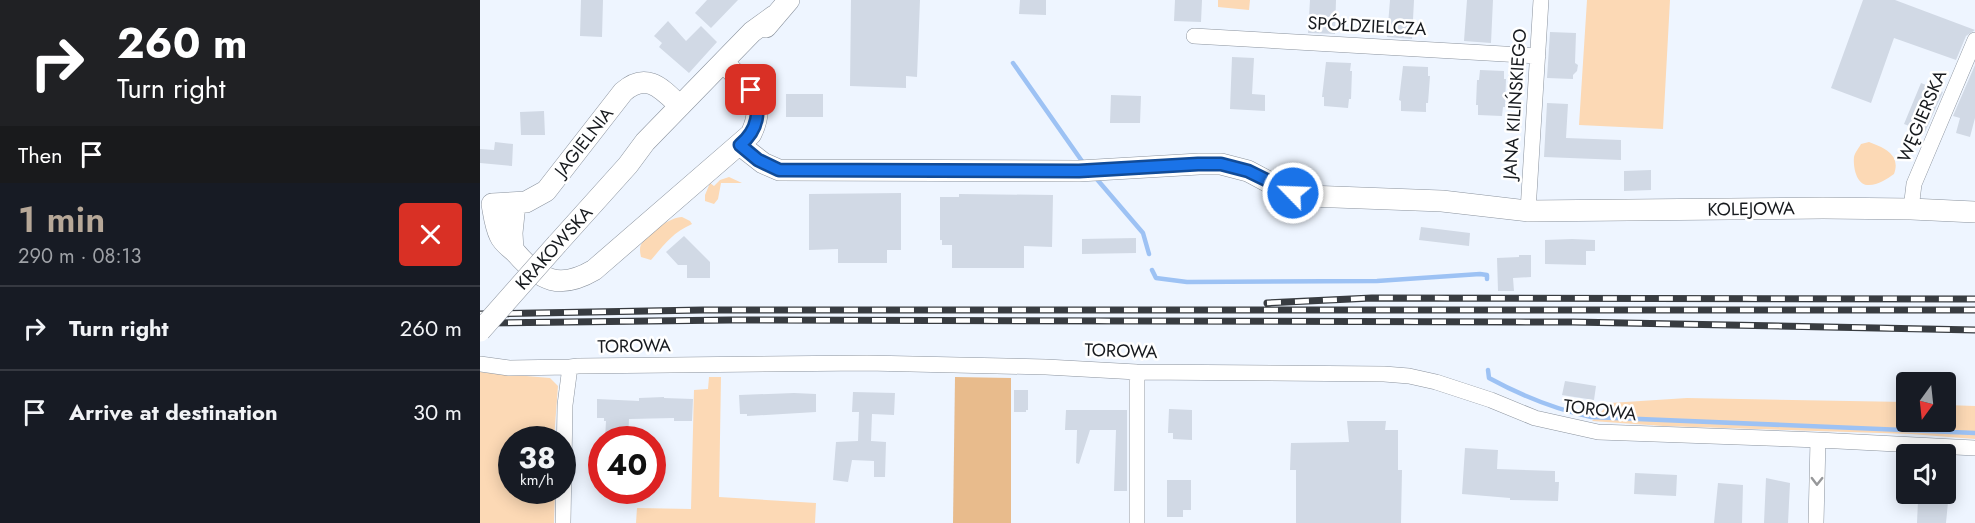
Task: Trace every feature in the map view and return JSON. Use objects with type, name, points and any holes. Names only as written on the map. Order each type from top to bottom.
[{"type":"street","name":"KRAKOWSKA","points":[[628,165],[654,147],[759,38],[774,16],[789,0]]},
{"type":"street","name":"JANA KILIŃSKIEGO","points":[[1528,211],[1541,0]]},
{"type":"street","name":"KRAKOWSKA","points":[[480,332],[628,165],[645,142],[752,32],[774,16]]},
{"type":"street","name":"SPÓŁDZIELCZA","points":[[1194,36],[1538,56]]},
{"type":"street","name":"WĘGIERSKA","points":[[1911,209],[1914,184],[1975,40]]},
{"type":"street","points":[[486,204],[501,239],[537,273],[547,279],[567,281],[580,278],[602,264],[751,134],[758,109],[756,99],[751,90],[730,69]]},
{"type":"street","name":"JAGIELNIA","points":[[486,204],[526,202],[546,191],[630,86],[640,83],[655,84],[681,106]]},
{"type":"street","name":"KOLEJOWA","points":[[740,145],[758,160],[779,170],[1079,171],[1221,164],[1248,171],[1280,188],[1308,196],[1442,201],[1528,211],[1911,209],[1975,212]]},
{"type":"street","points":[[513,250],[515,204]]},
{"type":"street","name":"TOROWA","points":[[480,364],[509,368],[867,363],[1035,366],[1137,372],[1401,375],[1460,389],[1552,423],[1598,432],[1975,448]]},
{"type":"street","points":[[563,523],[565,405],[570,367]]},
{"type":"street","points":[[1137,372],[1137,523]]},
{"type":"street","points":[[1816,523],[1818,440]]},
{"type":"shaded area","points":[[1218,0],[1250,0],[1249,10],[1218,7]]},
{"type":"shaded area","points":[[1587,0],[1670,0],[1663,129],[1579,125]]},
{"type":"shaded area","points":[[1869,142],[1890,153],[1896,167],[1894,174],[1882,182],[1867,185],[1858,178],[1854,157],[1861,144]]},
{"type":"shaded area","points":[[729,177],[742,183],[721,183],[718,199],[714,204],[705,201],[710,183],[714,186],[720,180]]},
{"type":"shaded area","points":[[682,217],[692,224],[674,235],[651,260],[641,257],[641,245],[650,235],[660,226]]},
{"type":"shaded area","points":[[480,372],[550,378],[558,386],[555,426],[498,426],[498,504],[555,504],[554,523],[480,523]]},
{"type":"shaded area","points":[[709,377],[721,377],[719,497],[816,503],[815,523],[636,523],[637,508],[691,509],[694,390],[708,389]]},
{"type":"shaded area","points":[[955,377],[1011,378],[1011,523],[953,523]]},
{"type":"shaded area","points":[[1687,398],[1896,402],[1896,432],[1956,432],[1956,405],[1975,406],[1975,439],[1911,434],[1663,426],[1592,421],[1610,403]]},
{"type":"building","points":[[581,0],[603,0],[602,37],[580,36]]},
{"type":"building","points":[[707,0],[738,0],[711,28],[695,13]]},
{"type":"building","points":[[851,0],[920,0],[917,77],[906,76],[906,88],[850,86]]},
{"type":"building","points":[[1020,0],[1046,0],[1046,15],[1019,14]]},
{"type":"building","points":[[1175,0],[1202,0],[1201,22],[1174,21]]},
{"type":"building","points":[[1310,0],[1336,0],[1335,34],[1308,33]]},
{"type":"building","points":[[1390,0],[1414,0],[1412,39],[1387,37]]},
{"type":"building","points":[[1467,0],[1493,0],[1491,43],[1464,41]]},
{"type":"building","points":[[1863,0],[1895,0],[1975,30],[1966,36],[1956,60],[1894,38],[1871,103],[1831,88]]},
{"type":"building","points":[[668,21],[686,41],[701,26],[717,42],[689,73],[659,47],[662,43],[654,36]]},
{"type":"building","points":[[1550,32],[1576,33],[1575,63],[1578,65],[1573,79],[1547,78]]},
{"type":"building","points":[[1232,57],[1254,58],[1252,94],[1265,95],[1265,111],[1230,109]]},
{"type":"building","points":[[1326,62],[1351,63],[1351,99],[1349,99],[1348,108],[1324,106],[1324,97],[1322,97]]},
{"type":"building","points":[[1975,65],[1975,118],[1970,137],[1956,133],[1960,118],[1953,116]]},
{"type":"building","points":[[1403,66],[1428,67],[1428,76],[1430,76],[1426,112],[1401,111],[1399,100]]},
{"type":"building","points":[[1480,70],[1504,71],[1505,107],[1503,107],[1502,116],[1478,115],[1477,80],[1479,80]]},
{"type":"building","points":[[1921,83],[1943,92],[1925,132],[1904,124]]},
{"type":"building","points":[[786,94],[823,94],[823,117],[786,117]]},
{"type":"building","points":[[1111,95],[1141,96],[1140,123],[1110,123]]},
{"type":"building","points":[[1547,103],[1568,104],[1566,138],[1621,140],[1621,160],[1544,157]]},
{"type":"building","points":[[544,111],[545,135],[521,135],[520,112]]},
{"type":"building","points":[[495,142],[513,144],[512,166],[480,163],[480,149],[494,150]]},
{"type":"building","points":[[1651,170],[1651,190],[1624,191],[1624,171]]},
{"type":"building","points":[[901,193],[901,250],[887,250],[887,263],[838,263],[838,249],[809,250],[809,194]]},
{"type":"building","points":[[959,194],[1053,195],[1052,247],[1024,246],[1024,268],[952,268],[952,245],[942,245],[942,240],[940,240],[940,197],[959,197]]},
{"type":"building","points":[[1421,227],[1470,233],[1469,246],[1419,240]]},
{"type":"building","points":[[684,236],[710,262],[710,278],[687,278],[687,265],[678,265],[666,252]]},
{"type":"building","points":[[1136,238],[1136,253],[1082,254],[1082,239]]},
{"type":"building","points":[[1545,240],[1595,240],[1595,251],[1586,251],[1586,265],[1545,264]]},
{"type":"building","points":[[1519,255],[1531,255],[1531,277],[1513,278],[1514,291],[1498,291],[1497,258],[1519,257]]},
{"type":"building","points":[[1565,381],[1596,386],[1594,400],[1562,395]]},
{"type":"building","points":[[1014,390],[1028,390],[1028,410],[1026,412],[1014,412]]},
{"type":"building","points":[[853,392],[895,393],[894,415],[872,414],[871,441],[886,442],[885,477],[874,477],[874,461],[852,460],[848,482],[833,480],[836,442],[858,441],[859,412],[852,412]]},
{"type":"building","points":[[816,394],[816,412],[747,416],[747,414],[740,414],[739,395]]},
{"type":"building","points":[[639,398],[693,399],[692,421],[674,421],[674,418],[629,419],[629,426],[606,426],[604,418],[597,418],[597,399],[639,401]]},
{"type":"building","points":[[1169,409],[1192,410],[1192,440],[1173,439],[1173,433],[1168,433]]},
{"type":"building","points":[[1066,410],[1127,410],[1127,491],[1114,491],[1116,430],[1090,430],[1079,464],[1076,463],[1077,430],[1065,430]]},
{"type":"building","points":[[1347,421],[1386,421],[1385,430],[1398,430],[1398,470],[1402,470],[1401,523],[1296,523],[1296,470],[1290,470],[1291,443],[1349,442]]},
{"type":"building","points":[[1465,448],[1498,450],[1497,469],[1555,471],[1555,482],[1559,482],[1558,501],[1510,500],[1510,498],[1462,494]]},
{"type":"building","points":[[1635,473],[1677,475],[1676,496],[1634,494]]},
{"type":"building","points":[[1766,478],[1790,483],[1788,523],[1764,523]]},
{"type":"building","points":[[1167,480],[1191,480],[1191,510],[1183,510],[1183,517],[1167,517]]},
{"type":"building","points":[[1718,483],[1743,485],[1742,523],[1714,523]]},
{"type":"building","points":[[1918,504],[1948,504],[1946,523],[1917,523]]},
{"type":"waterway","points":[[1013,63],[1084,164]]},
{"type":"waterway","points":[[1095,177],[1143,233],[1149,254]]},
{"type":"waterway","points":[[1152,270],[1156,278],[1187,282],[1377,281],[1480,274],[1487,275],[1487,279]]},
{"type":"waterway","points":[[1488,370],[1489,378],[1514,391],[1551,406],[1591,417],[1975,433]]},
{"type":"railway","points":[[1267,303],[1372,298],[1975,299]]},
{"type":"railway","points":[[480,314],[703,310],[1975,310]]},
{"type":"railway","points":[[480,323],[731,320],[1573,322],[1975,330]]},
{"type":"route","points":[[751,90],[756,99],[757,117],[751,134],[740,145],[758,160],[779,170],[1079,171],[1221,164],[1248,171],[1293,193]]}]
